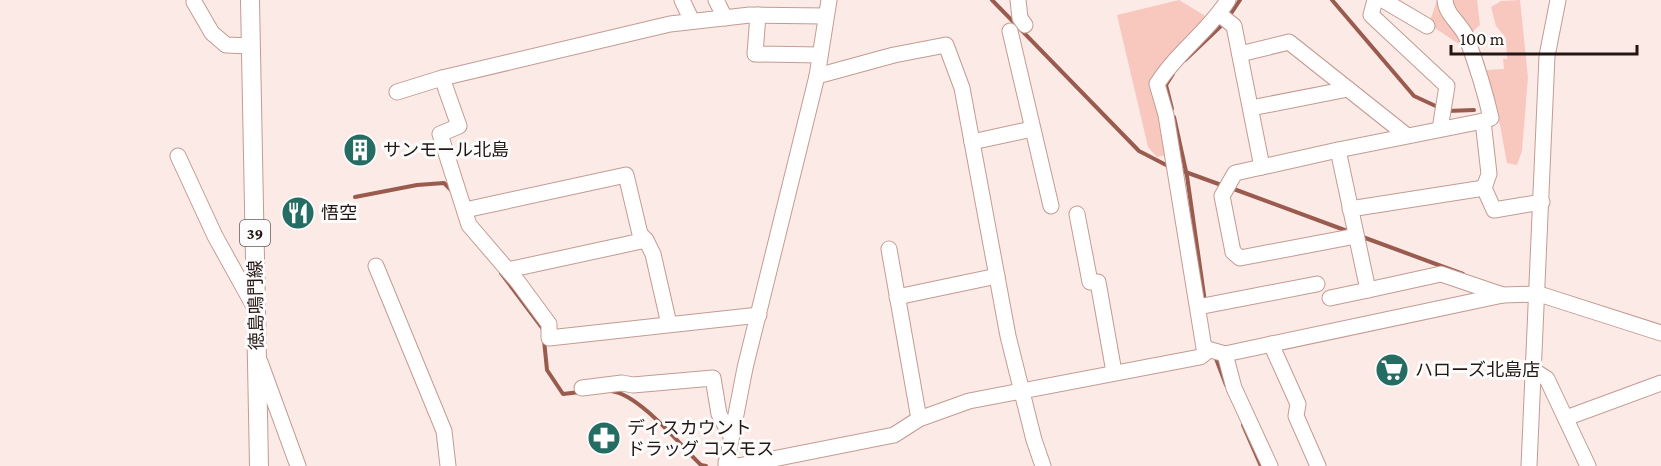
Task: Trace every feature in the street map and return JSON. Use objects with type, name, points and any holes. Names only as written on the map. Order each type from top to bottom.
[{"type":"main road","name":"徳島鳴門線","points":[[250,0],[259,466]]},
{"type":"street","points":[[682,0],[692,21]]},
{"type":"street","points":[[716,0],[725,18]]},
{"type":"street","points":[[829,0],[817,76],[759,315],[726,464],[738,466],[894,435],[920,419],[969,401],[1200,357],[1209,350]]},
{"type":"street","points":[[1018,0],[1020,18],[1025,25]]},
{"type":"street","points":[[1228,0],[1219,14],[1170,63],[1157,84],[1166,115],[1204,348],[1225,354],[1503,295],[1539,294],[1661,333]]},
{"type":"street","points":[[1375,0],[1371,15],[1447,86],[1440,129]]},
{"type":"street","points":[[1383,0],[1426,26]]},
{"type":"street","points":[[1356,236],[1240,258],[1233,252],[1222,196],[1235,173],[1491,118],[1487,98],[1464,34],[1446,8],[1445,0]]},
{"type":"street","points":[[1529,466],[1539,294],[1547,56],[1558,0]]},
{"type":"street","points":[[194,2],[212,33],[226,45],[251,46]]},
{"type":"street","points":[[1219,14],[1234,26],[1262,167]]},
{"type":"street","points":[[758,15],[754,54],[820,55]]},
{"type":"street","points":[[397,92],[441,78],[585,43],[692,21],[758,15],[826,16]]},
{"type":"street","points":[[1010,31],[1051,206]]},
{"type":"street","points":[[1240,54],[1289,42],[1406,135]]},
{"type":"street","points":[[817,76],[894,55],[946,45],[962,88],[997,276],[1022,391],[1043,466]]},
{"type":"street","points":[[441,78],[459,126],[440,134],[450,189],[465,210],[469,225],[508,270],[549,324],[549,338],[759,315]]},
{"type":"street","points":[[1251,108],[1348,89]]},
{"type":"street","points":[[1483,121],[1489,174],[1484,188],[1494,210],[1542,202]]},
{"type":"street","points":[[972,142],[1032,129]]},
{"type":"street","points":[[1338,150],[1368,290]]},
{"type":"street","points":[[178,156],[215,236],[256,310]]},
{"type":"street","points":[[465,210],[626,175],[640,234],[653,254],[669,324]]},
{"type":"street","points":[[1350,209],[1484,188]]},
{"type":"street","points":[[1077,214],[1090,282],[1098,282],[1114,372]]},
{"type":"street","points":[[508,270],[646,240]]},
{"type":"street","points":[[889,249],[920,419]]},
{"type":"street","points":[[376,266],[444,431],[448,466]]},
{"type":"street","points":[[1330,298],[1441,274],[1503,295]]},
{"type":"street","points":[[897,297],[997,276]]},
{"type":"street","points":[[1198,307],[1317,284]]},
{"type":"street","points":[[1271,344],[1298,404],[1296,416],[1318,466]]},
{"type":"street","points":[[1225,354],[1234,388],[1270,466]]},
{"type":"street","points":[[257,355],[298,466]]},
{"type":"street","points":[[1533,370],[1547,379],[1588,466]]},
{"type":"street","points":[[582,388],[713,378],[719,414],[731,436]]},
{"type":"street","points":[[1566,418],[1661,383]]},
{"type":"shaded area","points":[[1179,0],[1207,17],[1153,81],[1164,122],[1166,155],[1157,157],[1148,147],[1117,15]]},
{"type":"shaded area","points":[[1437,0],[1477,0],[1480,25],[1471,33],[1472,53],[1429,24]]},
{"type":"shaded area","points":[[1520,0],[1528,77],[1522,151],[1517,165],[1507,163],[1500,125],[1480,63],[1484,60],[1486,70],[1504,69],[1503,59],[1507,59],[1506,38],[1496,26],[1491,7],[1501,1]]},
{"type":"waterway","points":[[992,0],[1139,151],[1170,167]]},
{"type":"waterway","points":[[1228,18],[1240,0]]},
{"type":"waterway","points":[[1332,0],[1414,96],[1440,108]]},
{"type":"waterway","points":[[1185,60],[1223,24]]},
{"type":"waterway","points":[[1172,109],[1166,85],[1173,74]]},
{"type":"waterway","points":[[1447,111],[1474,110]]},
{"type":"waterway","points":[[1174,117],[1187,176],[1205,302]]},
{"type":"waterway","points":[[1180,170],[1224,186]]},
{"type":"waterway","points":[[355,197],[417,185],[444,183],[452,191]]},
{"type":"waterway","points":[[1231,188],[1350,232]]},
{"type":"waterway","points":[[1360,236],[1463,274]]},
{"type":"waterway","points":[[501,273],[543,329]]},
{"type":"waterway","points":[[544,340],[547,370],[563,394],[580,392]]},
{"type":"waterway","points":[[1215,356],[1226,385]]},
{"type":"waterway","points":[[611,391],[622,394],[646,410],[701,465],[706,466]]},
{"type":"waterway","points":[[1243,425],[1261,466]]},
{"type":"place","name":"サンモール北島","points":[[360,150]]},
{"type":"place","name":"悟空","points":[[298,213]]},
{"type":"place","name":"ハローズ北島店","points":[[1392,370]]},
{"type":"place","name":"ディスカウント ドラッグ コスモス","points":[[604,438]]}]
